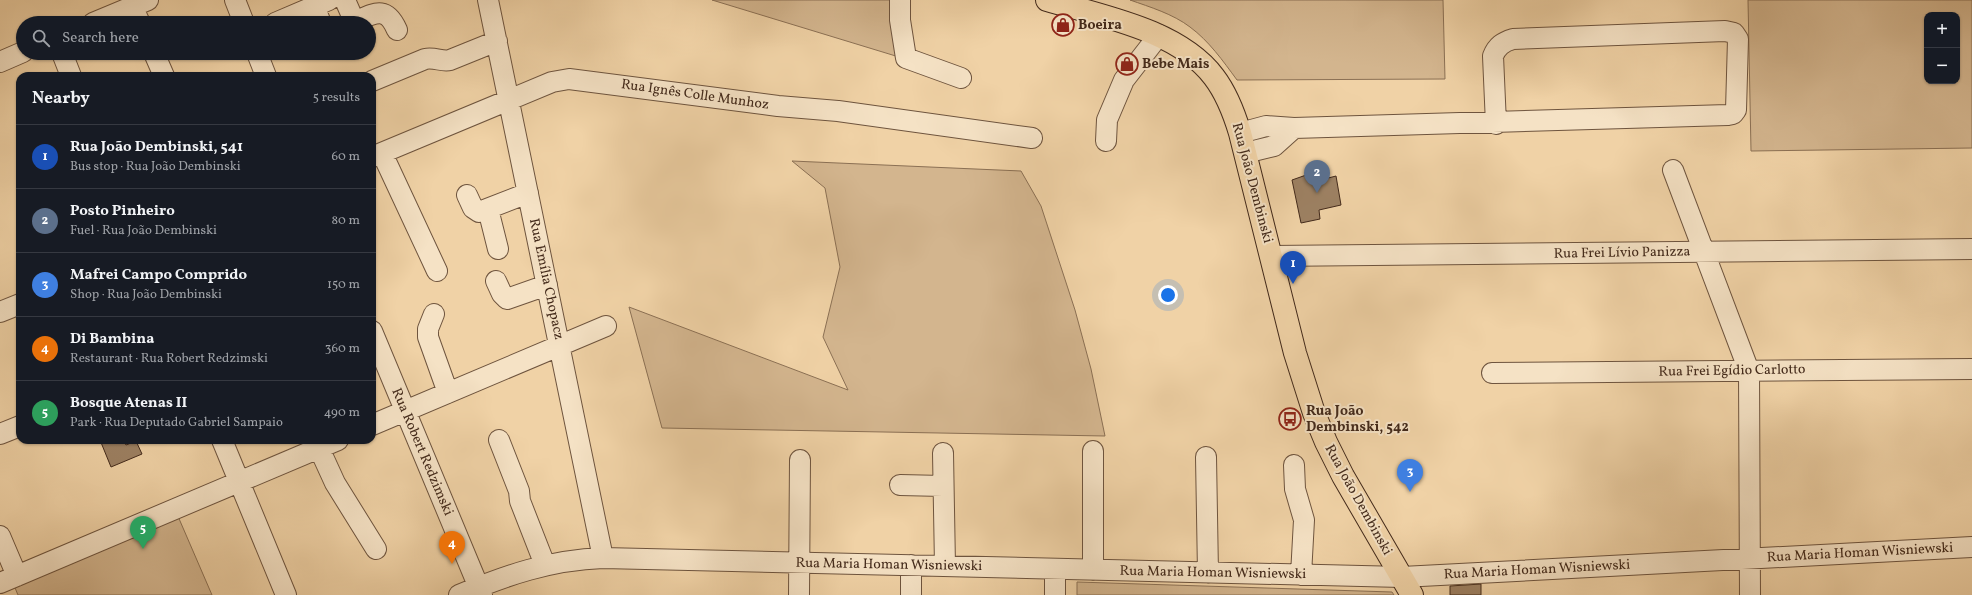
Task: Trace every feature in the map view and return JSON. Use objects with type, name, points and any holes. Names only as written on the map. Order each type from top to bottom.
[{"type":"main road","name":"Rua João Dembinski","points":[[1047,0],[1159,35],[1179,46],[1198,60],[1214,76],[1234,112],[1295,353],[1314,413],[1326,442],[1353,495],[1407,586]]},
{"type":"street","points":[[234,0],[241,16]]},
{"type":"street","points":[[345,0],[352,16]]},
{"type":"street","name":"Rua Emília Chopacz","points":[[488,0],[603,558]]},
{"type":"street","points":[[900,0],[900,20],[906,58],[961,78]]},
{"type":"street","points":[[113,16],[142,6]]},
{"type":"street","points":[[300,16],[321,10]]},
{"type":"street","points":[[369,16],[376,13],[385,13],[392,18],[397,30]]},
{"type":"street","points":[[1240,133],[1266,126],[1294,128],[1496,124],[1733,114],[1736,110],[1738,39],[1734,33],[1725,31],[1513,38],[1496,49],[1493,56],[1496,124]]},
{"type":"street","points":[[1106,141],[1107,120],[1124,80],[1159,35]]},
{"type":"street","points":[[376,79],[425,59],[433,57],[446,61],[450,60],[497,41]]},
{"type":"street","points":[[0,62],[16,55]]},
{"type":"street","points":[[65,60],[69,72]]},
{"type":"street","points":[[157,60],[162,72]]},
{"type":"street","points":[[260,60],[264,72]]},
{"type":"street","name":"Rua Ignês Colle Munhoz","points":[[377,155],[552,82],[561,80],[579,80],[778,106],[838,111],[1032,138]]},
{"type":"street","points":[[1245,154],[1274,146],[1294,128]]},
{"type":"street","points":[[377,155],[437,271]]},
{"type":"street","points":[[1673,170],[1749,371],[1750,595]]},
{"type":"street","points":[[467,195],[475,211],[479,212],[528,193]]},
{"type":"street","points":[[488,209],[498,249]]},
{"type":"street","name":"Rua Frei Lívio Panizza","points":[[1271,256],[1972,249]]},
{"type":"street","points":[[496,281],[502,294],[508,299],[547,285]]},
{"type":"street","points":[[0,312],[16,306]]},
{"type":"street","points":[[434,314],[428,330],[428,337],[448,393]]},
{"type":"street","points":[[376,423],[606,326]]},
{"type":"street","name":"Rua Robert Redzimski","points":[[376,341],[480,591]]},
{"type":"street","name":"Rua Frei Egídio Carlotto","points":[[1492,373],[1972,369]]},
{"type":"street","points":[[0,434],[16,428]]},
{"type":"street","points":[[499,440],[519,491],[520,501],[545,565]]},
{"type":"street","points":[[224,444],[286,595]]},
{"type":"street","points":[[0,536],[8,580],[328,444]]},
{"type":"street","points":[[316,449],[335,509]]},
{"type":"street","points":[[316,449],[335,483],[376,549]]},
{"type":"street","points":[[1092,570],[1094,451]]},
{"type":"street","points":[[943,453],[945,566]]},
{"type":"street","points":[[1206,457],[1208,573]]},
{"type":"street","points":[[799,595],[800,460]]},
{"type":"street","points":[[1294,465],[1295,489],[1304,520],[1301,575]]},
{"type":"street","points":[[900,486],[943,486]]},
{"type":"street","name":"Rua Maria Homan Wisniewski","points":[[459,595],[480,591],[512,574],[545,565],[573,559],[603,558],[1301,575],[1407,586],[1750,559],[1972,547]]},
{"type":"street","points":[[911,565],[911,595]]},
{"type":"street","points":[[1055,569],[1055,595]]},
{"type":"shaded area","points":[[712,0],[896,0],[899,57]]},
{"type":"shaded area","points":[[1130,0],[1443,0],[1445,79],[1237,80],[1210,45],[1190,27],[1169,15]]},
{"type":"shaded area","points":[[1748,0],[1972,0],[1972,148],[1751,151]]},
{"type":"shaded area","points":[[792,161],[1021,171],[1041,206],[1075,310],[1091,369],[1105,436],[662,428],[629,307],[848,390],[823,337],[840,267],[825,188]]},
{"type":"shaded area","points":[[177,514],[212,595],[18,595],[13,583]]},
{"type":"shaded area","points":[[1077,582],[1392,592],[1394,595],[1077,595]]},
{"type":"building","points":[[1309,174],[1313,182],[1336,176],[1341,205],[1319,210],[1320,219],[1301,223],[1292,180]]},
{"type":"building","points":[[102,444],[137,444],[142,454],[111,467]]},
{"type":"building","points":[[1481,584],[1481,595],[1450,595],[1450,586]]},
{"type":"place","name":"Boeira","points":[[1063,25]]},
{"type":"place","name":"Bebe Mais","points":[[1127,64]]},
{"type":"place","name":"Posto Pinheiro","points":[[1317,193]]},
{"type":"place","name":"Rua João Dembinski, 541","points":[[1293,284]]},
{"type":"place","name":"Rua João Dembinski, 542","points":[[1290,419]]},
{"type":"place","name":"Mafrei Campo Comprido","points":[[1410,492]]},
{"type":"place","name":"Bosque Atenas II","points":[[143,549]]},
{"type":"place","name":"Di Bambina","points":[[452,564]]}]
